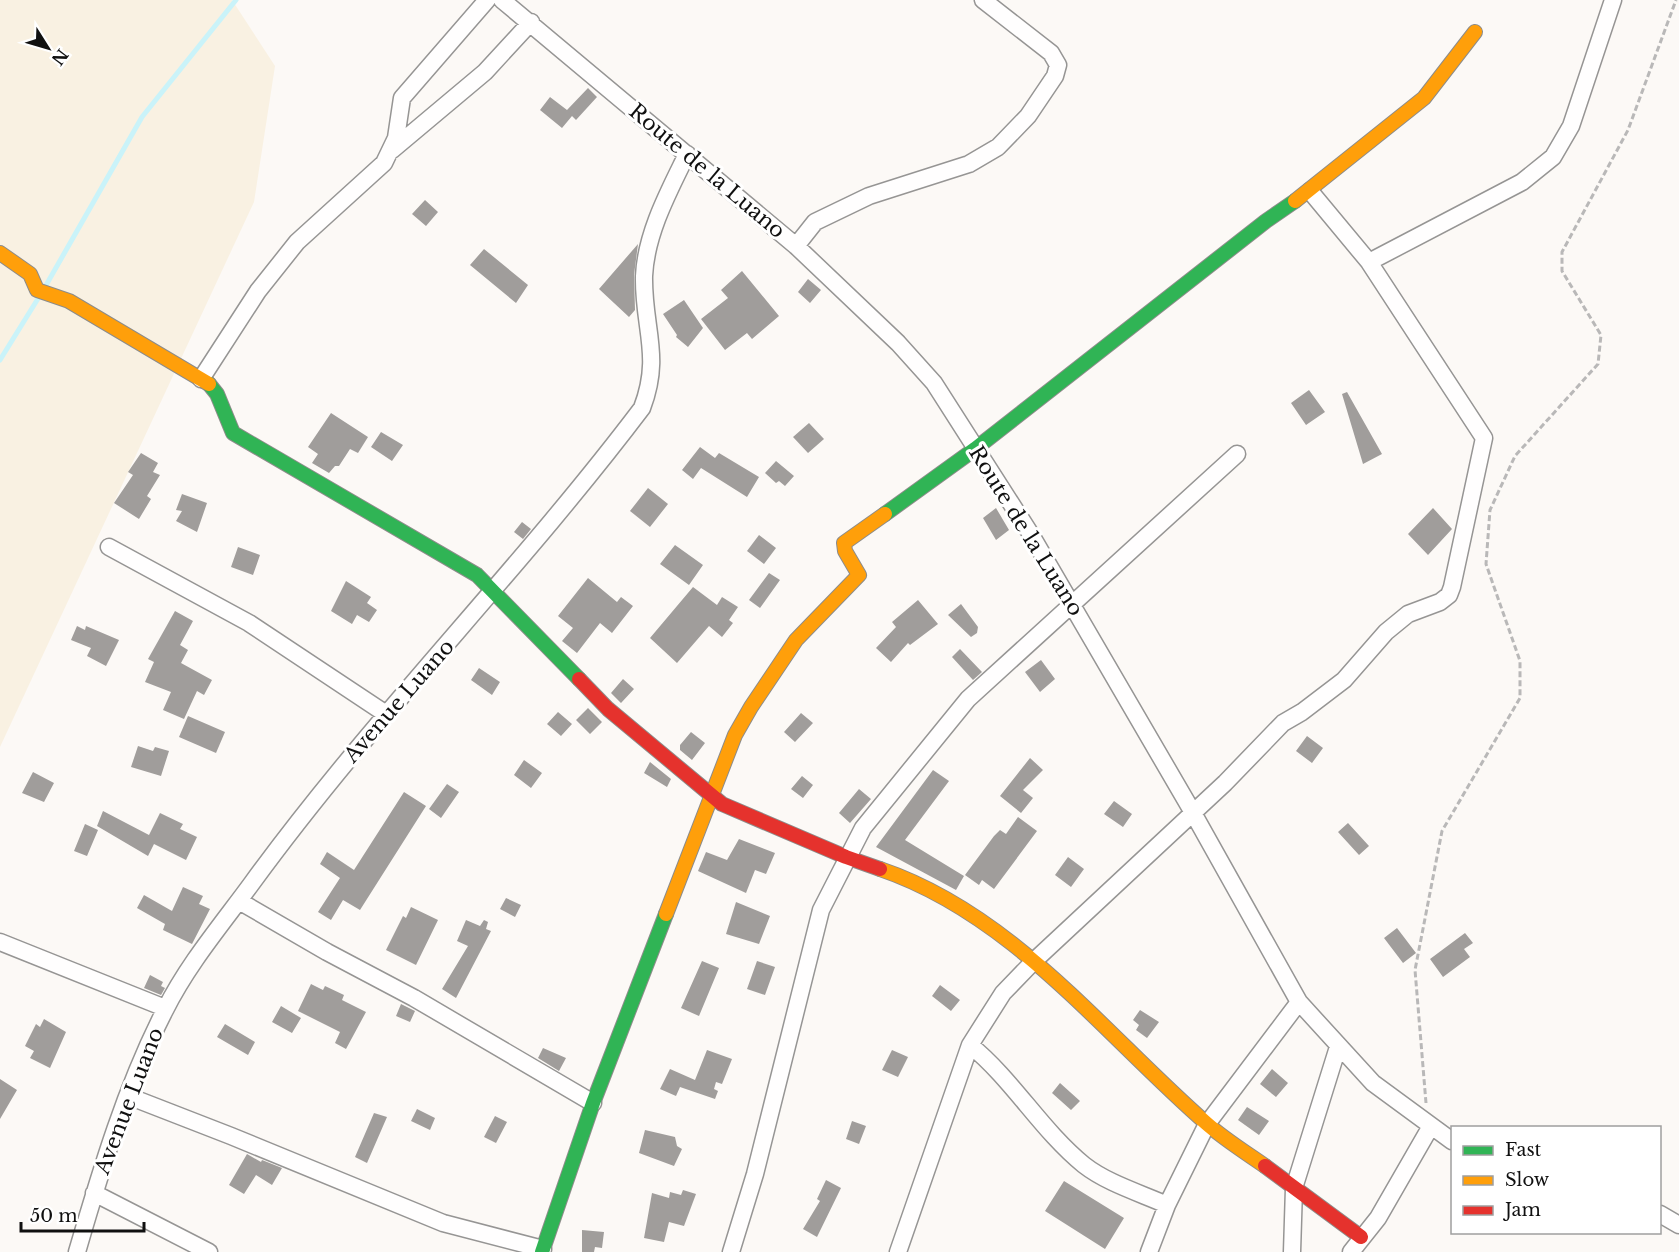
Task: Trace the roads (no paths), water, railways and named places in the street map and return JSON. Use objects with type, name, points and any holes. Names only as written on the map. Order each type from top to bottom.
[{"type":"street","points":[[392,150],[402,98],[487,0]]},
{"type":"street","name":"Route de la Luano","points":[[502,0],[796,246],[917,363],[934,383],[1030,533],[1192,811],[1299,1002],[1373,1083],[1451,1140]]},
{"type":"street","points":[[796,246],[815,222],[869,196],[969,164],[998,147],[1028,116],[1055,76],[1058,65],[1051,54],[983,0]]},
{"type":"street","points":[[1369,262],[1522,182],[1553,157],[1571,126],[1613,0]]},
{"type":"street","points":[[201,379],[258,291],[297,242],[370,179],[392,150],[485,72],[531,22]]},
{"type":"street","points":[[128,1096],[443,1223],[543,1250],[593,1103],[654,950],[735,735],[753,700],[805,630],[858,578],[859,572],[845,551],[844,543],[975,449],[1266,221],[1310,191],[1424,98],[1475,32]]},
{"type":"street","name":"Avenue Luano","points":[[77,1252],[94,1193],[128,1096],[165,1008],[207,943],[289,832],[386,714],[493,592],[642,408],[653,370],[645,294],[648,253],[664,201],[687,154]]},
{"type":"street","points":[[898,1252],[970,1045],[1004,993],[1034,961],[1192,811],[1225,783],[1283,723],[1302,712],[1344,680],[1386,632],[1408,614],[1440,602],[1449,595],[1484,438],[1369,262],[1310,191]]},
{"type":"street","points":[[0,253],[30,274],[37,290],[69,301],[212,386],[218,395],[228,426],[233,433],[466,567],[608,709],[711,795],[736,811],[846,857],[908,878],[939,895],[1034,961],[1207,1124],[1361,1237]]},
{"type":"street","points":[[731,1252],[758,1163],[821,910],[846,857],[877,810],[968,699],[1237,454]]},
{"type":"street","points":[[109,547],[249,623],[386,714]]},
{"type":"street","points":[[239,901],[327,952],[414,998],[593,1103]]},
{"type":"street","points":[[0,942],[165,1008]]},
{"type":"street","points":[[1149,1252],[1167,1205],[1207,1124],[1299,1002]]},
{"type":"street","points":[[970,1045],[992,1063],[1041,1120],[1085,1166],[1113,1182],[1167,1205]]},
{"type":"street","points":[[1292,1252],[1294,1188],[1338,1047]]},
{"type":"street","points":[[1351,1252],[1378,1218],[1431,1126]]},
{"type":"street","points":[[94,1193],[209,1252]]},
{"type":"street","points":[[1661,1215],[1679,1225]]},
{"type":"waterway","points":[[45,287],[142,117],[236,0]]},
{"type":"waterway","points":[[0,360],[39,297]]}]
